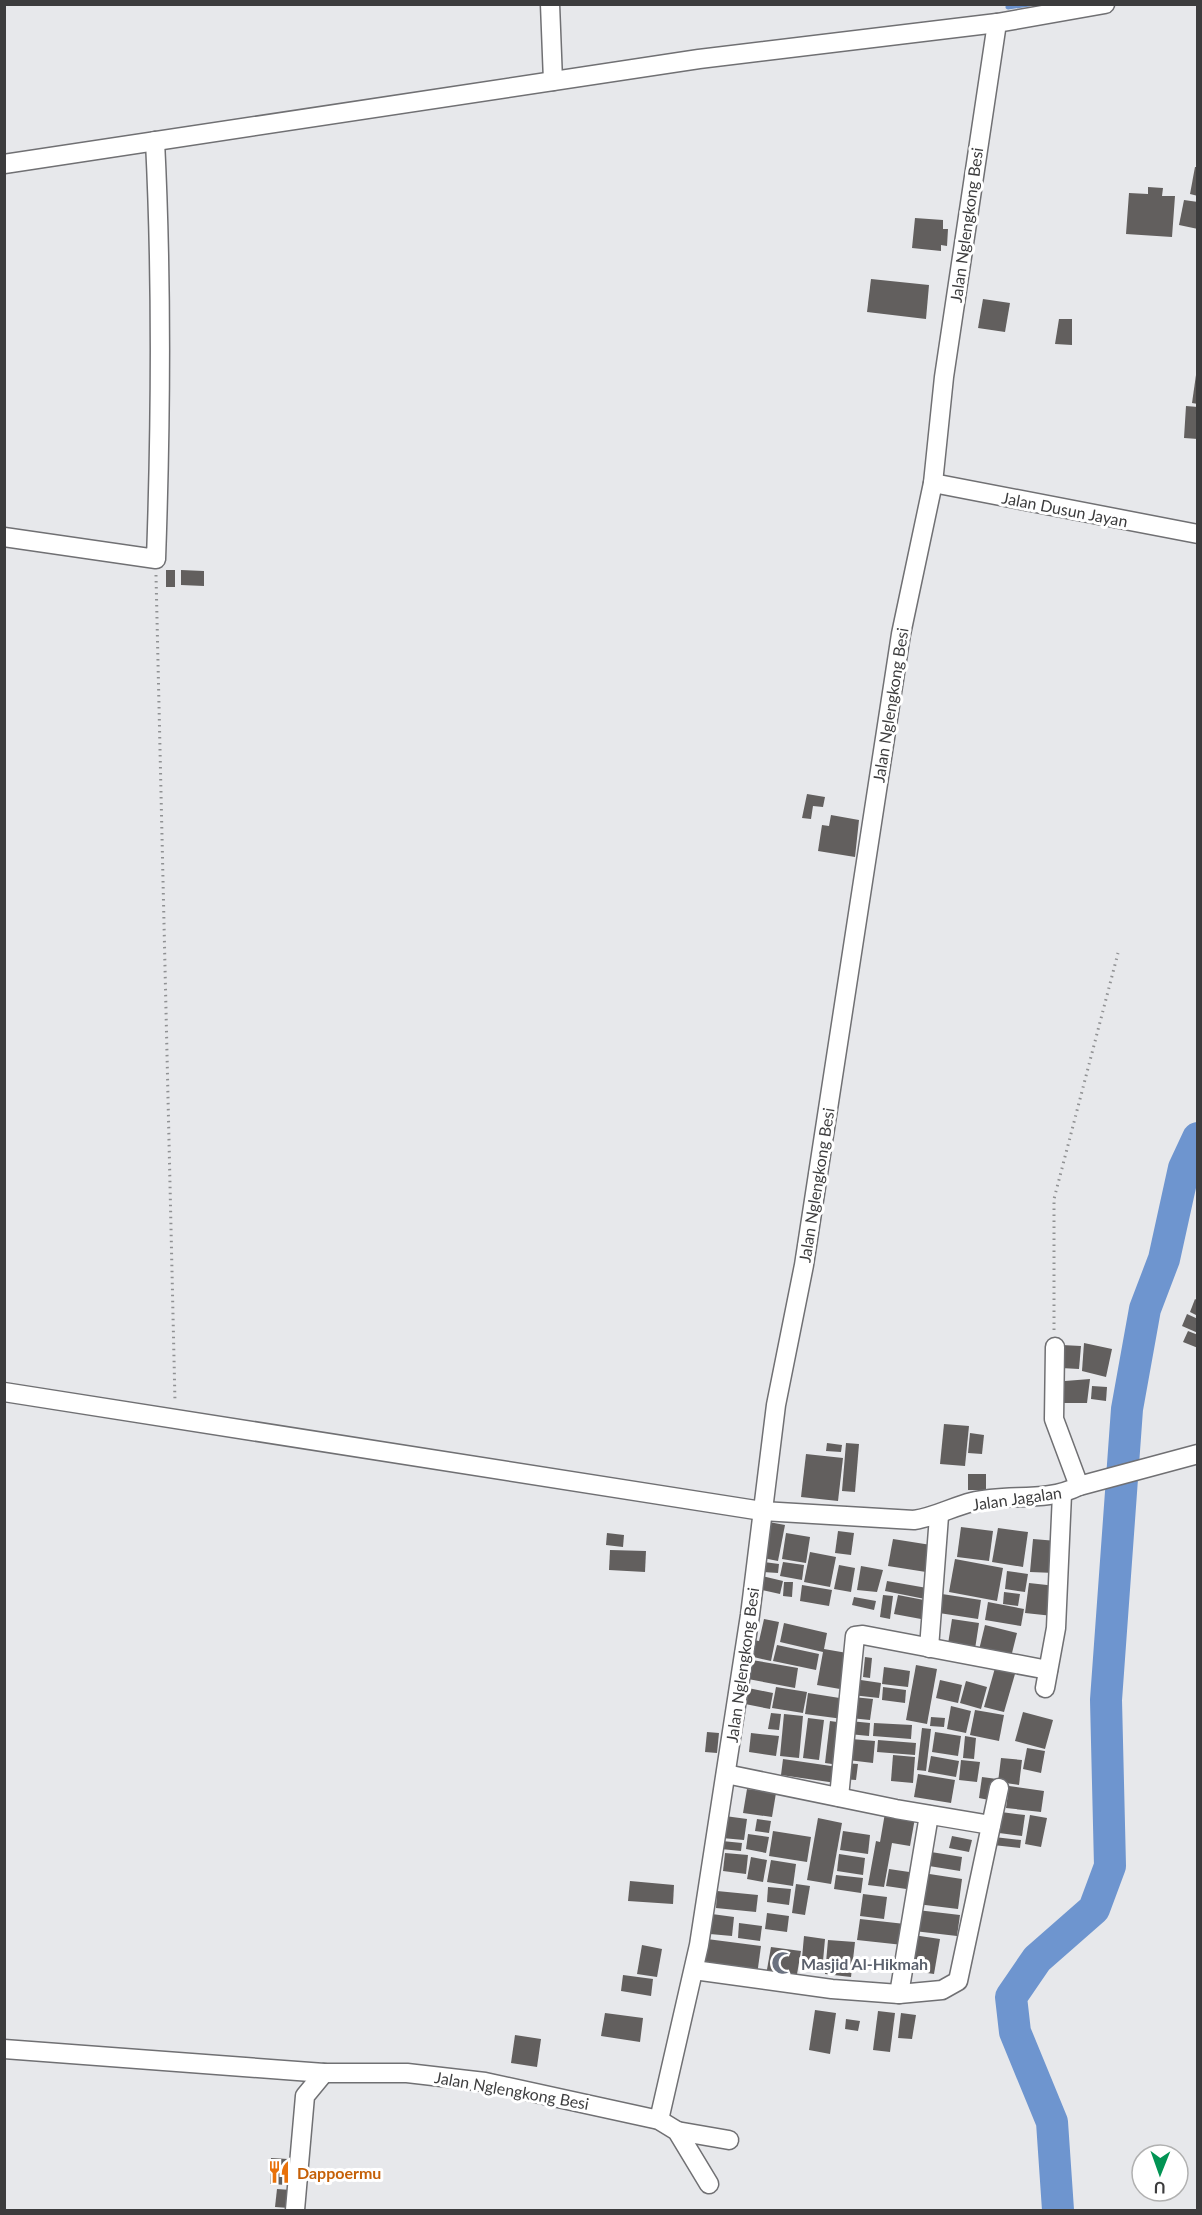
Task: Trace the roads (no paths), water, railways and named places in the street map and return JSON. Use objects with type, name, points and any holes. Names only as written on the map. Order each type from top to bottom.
[{"type":"street","points":[[550,4],[553,81]]},
{"type":"street","points":[[4,164],[710,57],[996,23],[1105,4]]},
{"type":"street","name":"Jalan Nglengkong Besi","points":[[4,2049],[324,2073],[407,2073],[485,2082],[659,2120],[694,1970],[726,1774],[757,1565],[776,1405],[804,1265],[901,634],[933,483],[944,377],[996,23]]},
{"type":"street","points":[[4,537],[156,559],[160,368],[159,226],[155,141]]},
{"type":"street","name":"Jalan Dusun Jayan","points":[[933,483],[1197,534]]},
{"type":"street","points":[[839,1797],[855,1636],[863,1635],[929,1648],[1046,1679],[1056,1628],[1071,1490],[1054,1419],[1054,1347]]},
{"type":"street","name":"Jalan Jagalan","points":[[4,1392],[762,1511],[914,1520],[939,1516],[973,1502],[1071,1490],[1197,1454]]},
{"type":"street","points":[[929,1648],[939,1516]]},
{"type":"street","points":[[726,1774],[929,1815],[992,1825]]},
{"type":"street","points":[[694,1970],[832,1989],[898,1994],[942,1990],[958,1981],[999,1788]]},
{"type":"street","points":[[898,1994],[929,1815]]},
{"type":"street","points":[[286,2070],[305,2096]]},
{"type":"street","points":[[295,2211],[305,2096],[324,2073]]},
{"type":"street","points":[[659,2120],[677,2131],[729,2140]]},
{"type":"street","points":[[677,2131],[709,2184]]},
{"type":"waterway","points":[[1009,4],[1008,7],[1029,4]]},
{"type":"waterway","points":[[1058,2210],[1052,2122],[1015,2032],[1011,1997],[1037,1959],[1094,1909],[1110,1866],[1106,1700],[1127,1409],[1145,1309],[1164,1259],[1184,1168],[1198,1138]]},
{"type":"place","name":"Masjid Al-Hikmah","points":[[783,1963]]},
{"type":"place","name":"Dappoermu","points":[[279,2172]]}]
